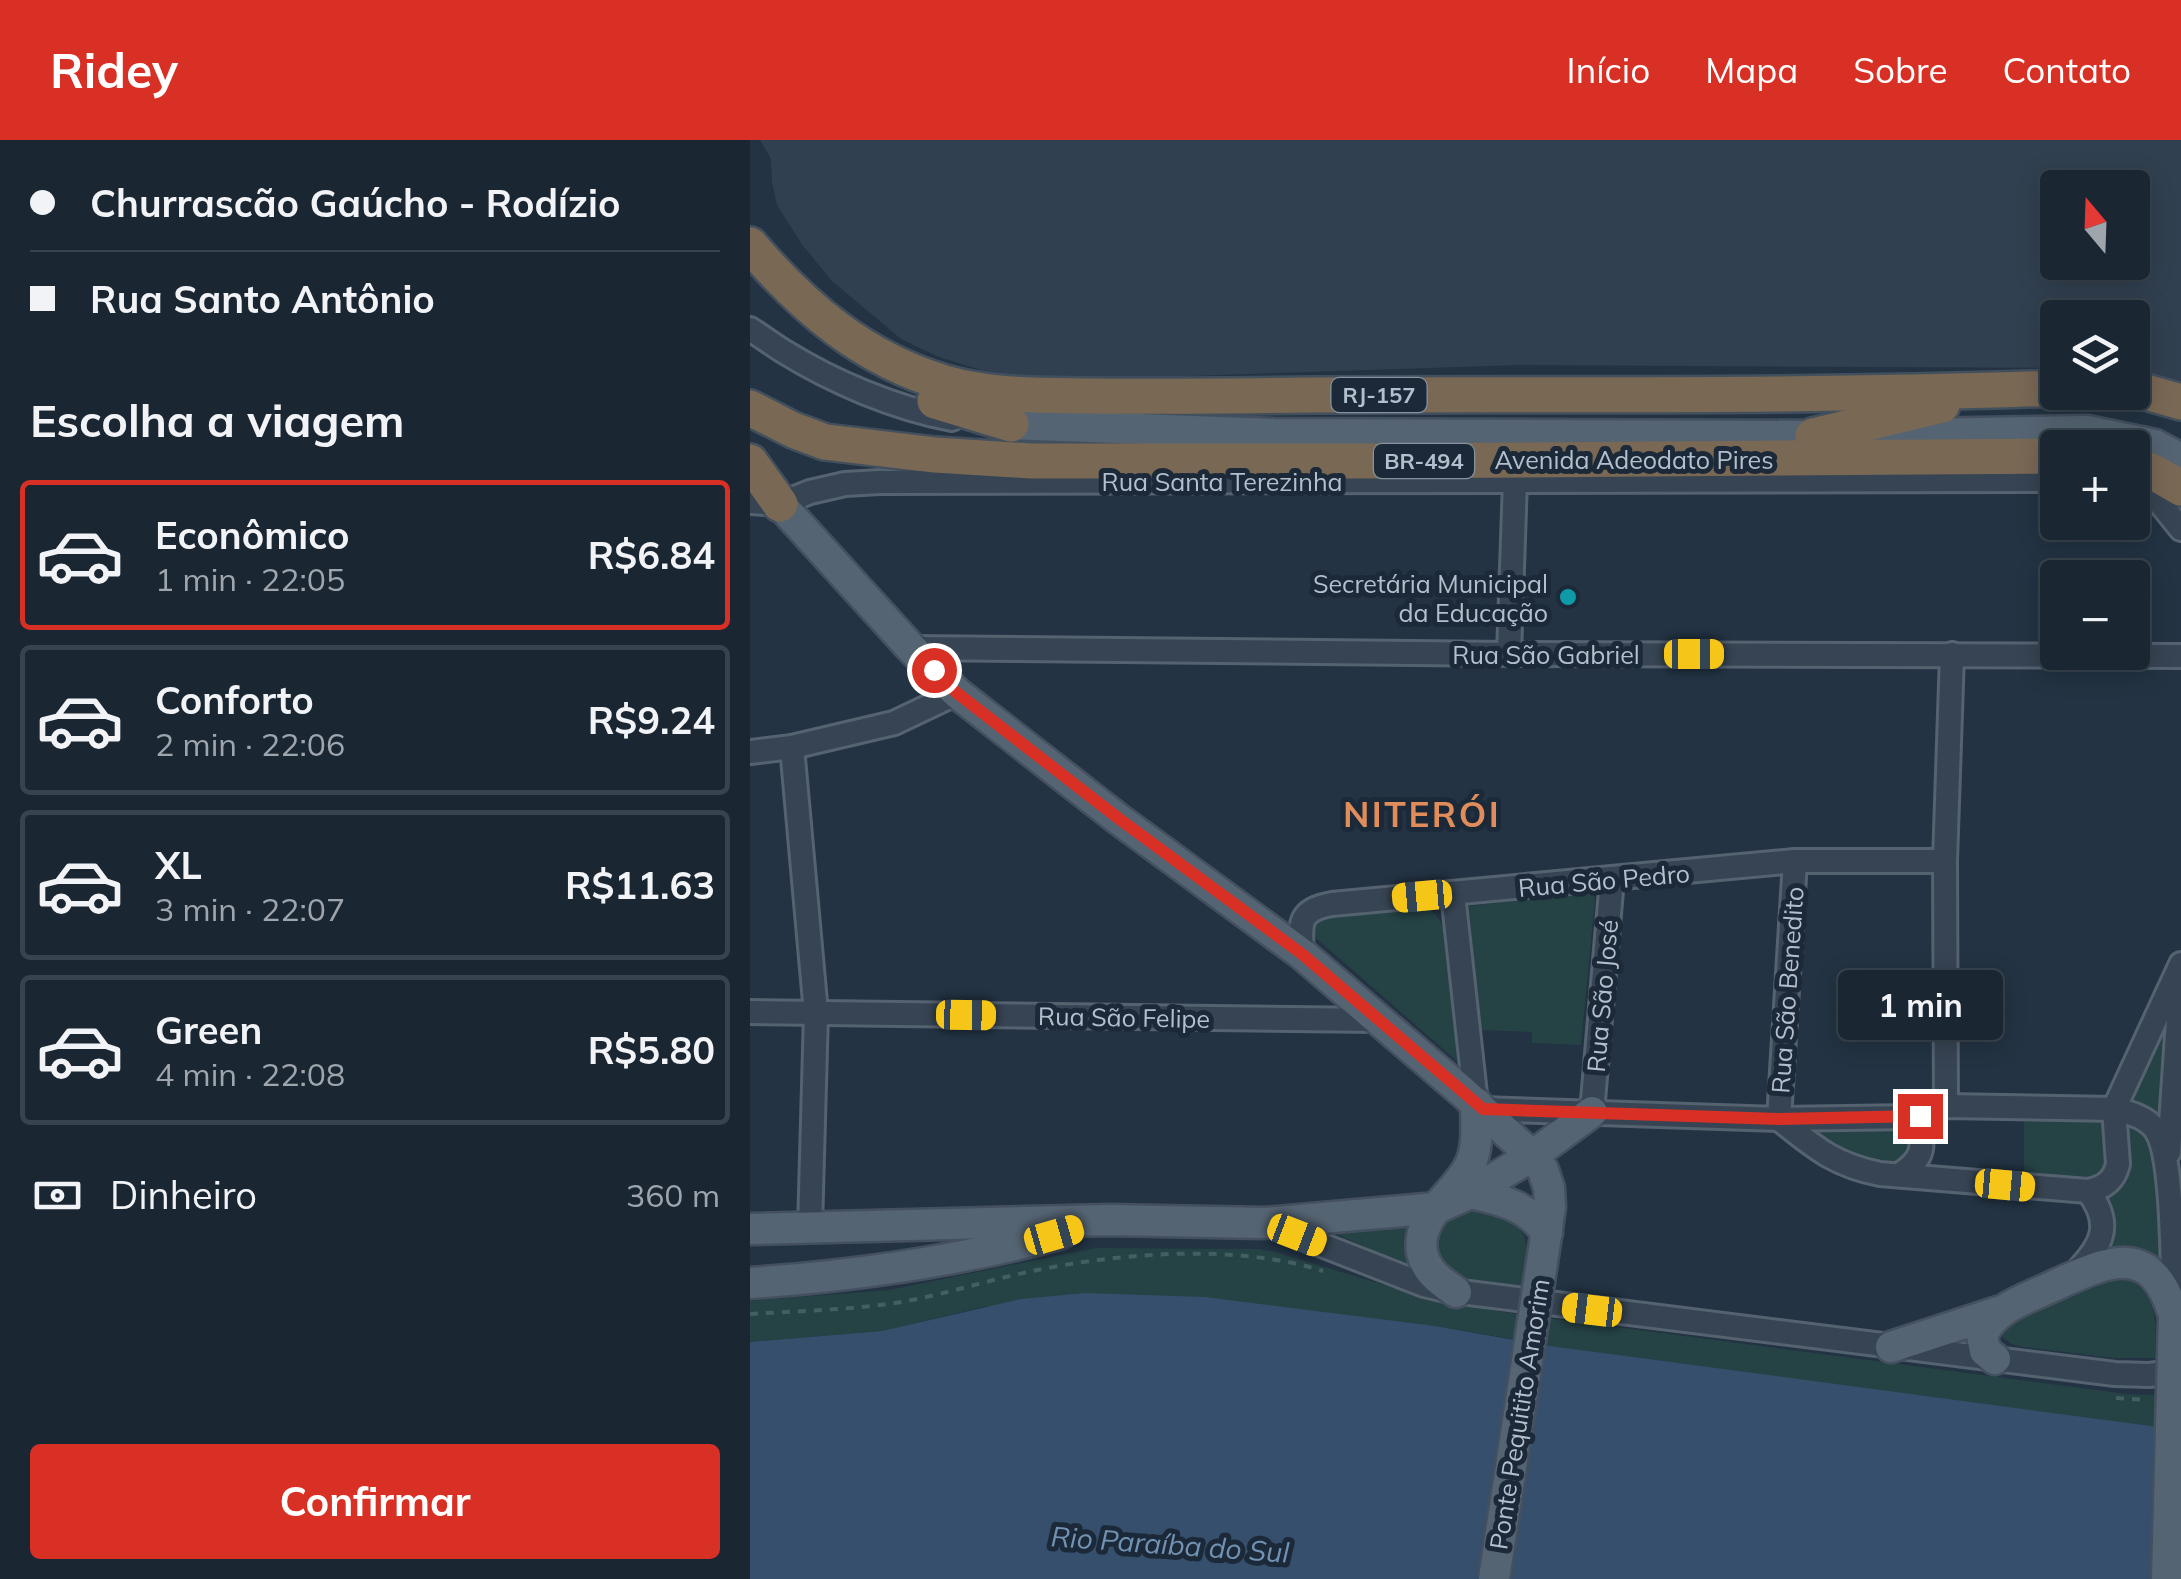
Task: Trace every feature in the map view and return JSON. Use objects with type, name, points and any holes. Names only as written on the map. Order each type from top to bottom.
[{"type":"highway","name":"RJ-157","points":[[750,245],[799,300],[829,325],[915,373],[976,390],[1145,396],[2040,389]]},
{"type":"highway","points":[[829,325],[894,383],[933,401],[1010,424]]},
{"type":"highway","points":[[1813,436],[2006,390]]},
{"type":"highway","points":[[2150,393],[2181,402]]},
{"type":"highway","name":"Avenida Adeodato Pires","points":[[750,408],[826,442],[969,458],[1067,462],[2040,456]]},
{"type":"highway","points":[[750,462],[765,503]]},
{"type":"highway","points":[[2150,471],[2171,496]]},
{"type":"main road","name":"BR-494","points":[[1010,424],[1272,434],[1813,436],[2087,431],[2155,445],[2181,459]]},
{"type":"main road","points":[[765,503],[957,693],[1302,954],[1532,1156]]},
{"type":"main road","points":[[1456,1292],[1434,1277],[1422,1254],[1423,1232],[1472,1160],[1479,1106]]},
{"type":"main road","points":[[750,1229],[1108,1220],[1265,1223],[1437,1208],[1532,1156],[1592,1112]]},
{"type":"main road","name":"Ponte Pequitito Amorim","points":[[1494,1579],[1550,1207],[1550,1188],[1532,1156]]},
{"type":"main road","points":[[1470,1192],[1518,1206],[1535,1218],[1546,1241]]},
{"type":"main road","points":[[750,1283],[930,1262],[1028,1242],[1108,1220]]},
{"type":"main road","points":[[1891,1347],[1998,1312],[2116,1262],[2148,1270],[2178,1307]]},
{"type":"main road","points":[[2167,1579],[2181,1274]]},
{"type":"main road","points":[[1996,1359],[1985,1351],[1982,1335],[1998,1312]]},
{"type":"street","name":"BR-494","points":[[750,329],[807,364],[883,401],[920,413],[1010,424]]},
{"type":"street","points":[[750,473],[765,503]]},
{"type":"street","name":"Rua Santa Terezinha","points":[[765,503],[845,484],[880,482],[2040,480]]},
{"type":"street","points":[[1509,654],[1515,481]]},
{"type":"street","points":[[2171,496],[2181,529]]},
{"type":"street","name":"Rua São Gabriel","points":[[911,648],[2181,656]]},
{"type":"street","points":[[1946,1106],[1945,861],[1952,654]]},
{"type":"street","points":[[750,752],[792,748],[894,722],[957,693]]},
{"type":"street","points":[[750,1240],[800,1228],[816,1013],[792,748]]},
{"type":"street","name":"Rua São Pedro","points":[[1302,954],[1301,924],[1305,915],[1313,908],[1332,904],[1795,861],[1945,861]]},
{"type":"street","name":"Rua São Benedito","points":[[1779,1119],[1795,861]]},
{"type":"street","name":"Rua São José","points":[[1592,1112],[1612,880]]},
{"type":"street","points":[[1453,894],[1479,1106],[1779,1119],[1901,1118],[1929,1114],[1946,1106],[2114,1109],[2154,1127],[2162,1140],[2168,1166]]},
{"type":"street","points":[[1779,1119],[1826,1156],[1880,1174],[2088,1191],[2105,1185],[2116,1172],[2114,1109],[2181,964]]},
{"type":"street","points":[[2178,1307],[2168,1166],[2181,977]]},
{"type":"street","name":"Rua São Felipe","points":[[750,1012],[1377,1020]]},
{"type":"street","points":[[1899,1175],[1916,1162],[1921,1145],[1917,1129],[1901,1118]]},
{"type":"street","points":[[2070,1279],[2090,1255],[2103,1230],[2101,1211],[2088,1191]]},
{"type":"street","points":[[1265,1223],[1424,1286],[1456,1292],[2115,1374],[2181,1371]]},
{"type":"path","points":[[750,1314],[894,1303],[1098,1258],[1231,1254],[1301,1264],[1335,1275]]},
{"type":"shaded area","points":[[760,140],[2181,140],[2181,385],[2150,376],[2150,300],[2040,300],[2040,368],[1519,365],[1073,380],[1026,377],[981,370],[939,357],[901,339],[832,281],[777,205],[771,159]]},
{"type":"green space","points":[[1588,893],[1595,899],[1581,1045],[1532,1043],[1532,1032],[1480,1030],[1469,906]]},
{"type":"green space","points":[[1424,909],[1436,915],[1443,928],[1458,1062],[1316,938],[1312,926],[1325,915]]},
{"type":"green space","points":[[2175,991],[2167,1133],[2123,1103]]},
{"type":"green space","points":[[2024,1110],[2104,1113],[2115,1164],[2102,1183],[2024,1182]]},
{"type":"green space","points":[[1903,1122],[1914,1133],[1905,1167],[1863,1167],[1794,1123]]},
{"type":"green space","points":[[2124,1122],[2146,1135],[2157,1155],[2164,1271],[2100,1253],[2112,1223],[2100,1194]]},
{"type":"green space","points":[[1470,1206],[1504,1218],[1522,1232],[1527,1255],[1523,1291],[1463,1282],[1438,1265],[1434,1226]]},
{"type":"green space","points":[[1413,1226],[1418,1271],[1334,1233]]},
{"type":"green space","points":[[1096,1248],[1275,1252],[1437,1301],[1522,1315],[1518,1340],[1435,1326],[987,1306],[883,1331],[750,1342],[750,1301],[889,1290]]},
{"type":"green space","points":[[2103,1277],[2129,1278],[2146,1295],[2154,1314],[2155,1358],[2113,1358],[2023,1347],[2003,1338],[2002,1329],[2007,1321]]},
{"type":"green space","points":[[1547,1318],[2155,1395],[2154,1428],[1543,1345]]},
{"type":"water","name":"Rio Paraíba do Sul","points":[[1085,1293],[1205,1297],[2181,1430],[2181,1579],[750,1579],[750,1342],[882,1331],[1021,1299]]},
{"type":"place","name":"Secretária Municipal da Educação","points":[[1568,597]]},
{"type":"district","name":"NITERÓI","points":[[1422,814]]},
{"type":"route","points":[[934,670],[957,693],[1118,818],[1302,954],[1483,1109],[1779,1119],[1920,1116]]}]
